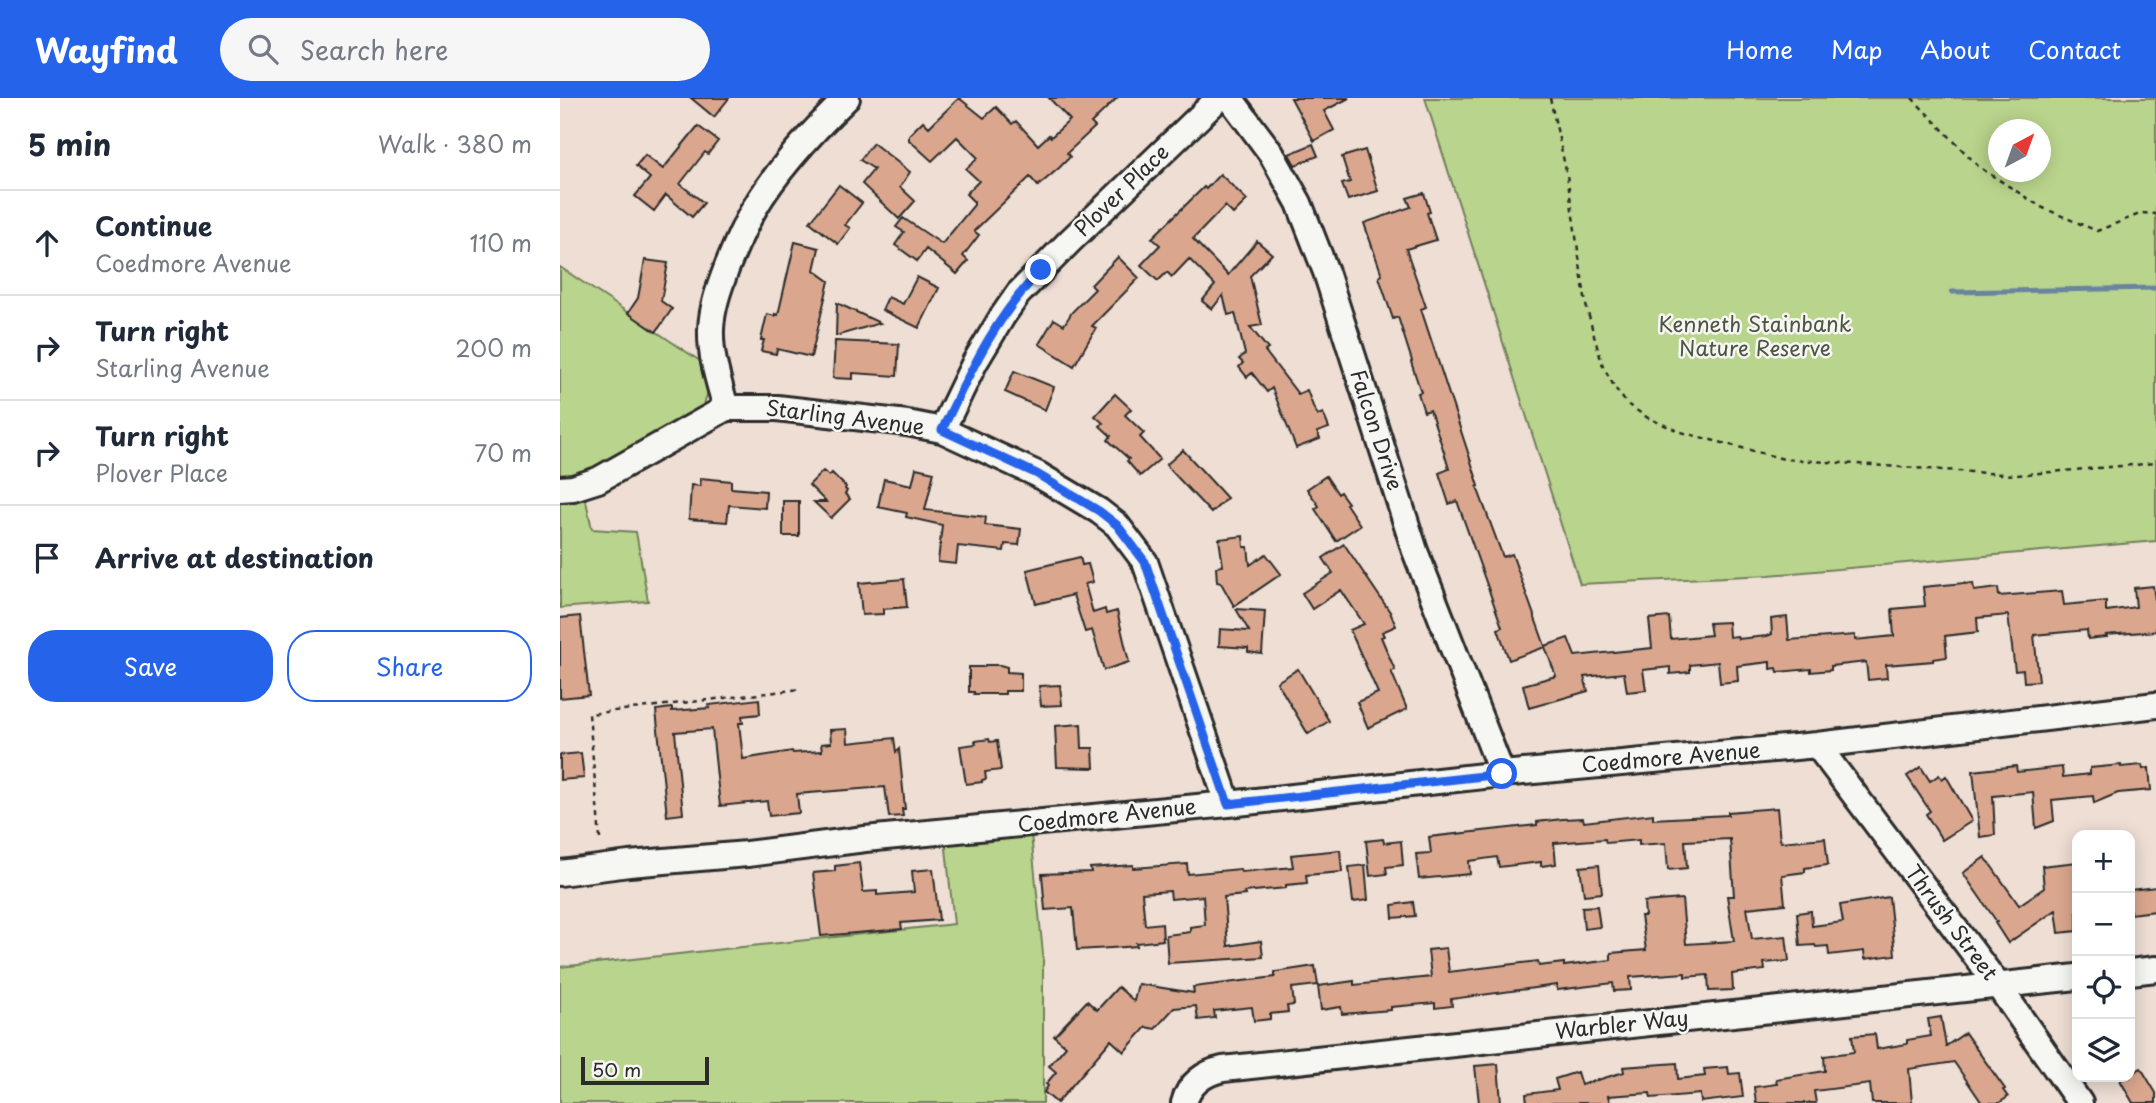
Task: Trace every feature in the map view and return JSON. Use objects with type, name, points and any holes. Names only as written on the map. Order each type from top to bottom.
[{"type":"street","points":[[726,408],[711,345],[715,297],[738,240],[755,207],[780,172],[847,98]]},
{"type":"street","name":"Plover Place","points":[[942,430],[975,362],[1018,294],[1219,98]]},
{"type":"street","name":"Falcon Drive","points":[[1230,98],[1271,153],[1299,203],[1326,272],[1415,551],[1502,774]]},
{"type":"street","name":"Starling Avenue","points":[[560,489],[598,480],[726,408],[777,408],[907,423],[942,430],[1048,480],[1099,511],[1130,539],[1145,562],[1228,804]]},
{"type":"street","name":"Coedmore Avenue","points":[[560,873],[1502,774],[1817,745],[2156,705]]},
{"type":"street","name":"Thrush Street","points":[[1817,745],[1997,984],[2080,1103]]},
{"type":"street","points":[[2135,971],[2156,969]]},
{"type":"street","name":"Warbler Way","points":[[1184,1103],[1191,1087],[1198,1080],[1223,1069],[2072,976]]},
{"type":"path","points":[[1550,98],[1567,175],[1586,305],[1603,366],[1627,404],[1648,418],[1681,432],[1784,459],[2017,475],[2156,463]]},
{"type":"path","points":[[1912,98],[1979,167],[2041,207],[2097,231],[2142,214],[2156,214]]},
{"type":"path","points":[[600,839],[589,714],[802,690]]},
{"type":"green space","name":"Kenneth Stainbank Nature Reserve","points":[[1425,98],[2156,98],[2156,541],[1769,575],[1580,584]]},
{"type":"green space","points":[[560,267],[706,365],[707,395],[702,409],[596,473],[560,483]]},
{"type":"green space","points":[[560,496],[585,496],[592,529],[636,532],[648,601],[560,608]]},
{"type":"green space","points":[[1031,834],[1043,954],[1043,1103],[560,1103],[560,967],[954,924],[945,839]]},
{"type":"building","points":[[691,98],[729,98],[714,117]]},
{"type":"building","points":[[959,98],[984,118],[996,107],[1012,124],[1016,121],[1038,145],[1070,120],[1049,98],[1117,98],[1091,123],[1095,127],[1067,153],[1070,157],[1059,168],[1038,186],[1030,177],[974,231],[979,235],[963,256],[968,261],[957,274],[926,249],[917,261],[895,245],[904,232],[896,227],[903,218],[942,244],[974,205],[966,194],[979,181],[966,169],[978,158],[957,137],[932,161],[909,140],[909,135],[923,121],[929,127]]},
{"type":"building","points":[[1291,98],[1349,98],[1324,111],[1334,130],[1314,141]]},
{"type":"building","points":[[698,126],[718,141],[708,154],[705,152],[680,184],[704,203],[692,217],[666,195],[654,211],[635,196],[650,178],[636,166],[645,155],[663,169]]},
{"type":"building","points":[[873,143],[910,172],[900,187],[915,201],[899,219],[862,184],[874,169],[860,160]]},
{"type":"building","points":[[1313,144],[1318,156],[1295,165],[1289,154]]},
{"type":"building","points":[[1365,150],[1378,191],[1348,200],[1342,184],[1350,182],[1342,157]]},
{"type":"building","points":[[1220,174],[1247,200],[1233,214],[1225,206],[1193,239],[1228,275],[1257,241],[1272,254],[1250,276],[1262,325],[1250,327],[1298,394],[1307,390],[1314,409],[1318,415],[1323,413],[1329,428],[1317,432],[1320,439],[1296,448],[1272,388],[1267,392],[1252,373],[1247,377],[1239,367],[1243,363],[1239,359],[1245,354],[1235,313],[1228,315],[1223,295],[1212,309],[1202,301],[1215,285],[1189,259],[1172,277],[1167,272],[1158,281],[1141,265],[1160,245],[1152,238]]},
{"type":"building","points":[[839,185],[862,203],[845,225],[850,228],[838,244],[810,222]]},
{"type":"building","points":[[1424,193],[1436,240],[1406,249],[1426,307],[1421,309],[1479,486],[1477,487],[1503,557],[1512,554],[1545,646],[1568,638],[1575,656],[1652,648],[1649,619],[1669,617],[1671,639],[1711,635],[1709,623],[1728,622],[1729,637],[1737,636],[1738,639],[1767,636],[1772,634],[1771,619],[1787,617],[1789,640],[1855,635],[1855,640],[1894,636],[1892,609],[1925,606],[1923,587],[1964,583],[1973,583],[1974,591],[1998,588],[1999,596],[2062,591],[2064,605],[2106,601],[2106,611],[2136,607],[2134,588],[2153,586],[2156,631],[2088,639],[2087,630],[2034,635],[2039,681],[2024,682],[2023,670],[2015,671],[2008,615],[1977,618],[1978,632],[1945,636],[1947,657],[1933,661],[1886,665],[1887,678],[1868,680],[1866,662],[1831,666],[1831,670],[1778,672],[1777,668],[1770,669],[1770,662],[1737,666],[1738,681],[1720,683],[1718,662],[1690,665],[1690,672],[1670,674],[1670,667],[1643,670],[1646,690],[1627,692],[1624,673],[1584,677],[1588,691],[1529,708],[1523,685],[1556,676],[1545,647],[1509,660],[1498,629],[1502,627],[1457,501],[1449,504],[1439,473],[1449,469],[1444,452],[1430,410],[1424,412],[1412,361],[1398,317],[1393,319],[1379,277],[1382,275],[1364,223],[1411,207],[1407,198]]},
{"type":"building","points":[[795,242],[819,248],[814,270],[829,281],[811,357],[777,349],[776,354],[761,351],[767,314],[778,315]]},
{"type":"building","points":[[1118,257],[1139,278],[1092,326],[1096,328],[1074,366],[1039,344],[1054,319],[1064,325],[1072,312],[1095,289],[1091,285]]},
{"type":"building","points":[[645,260],[668,263],[661,301],[672,309],[656,332],[628,313],[638,298]]},
{"type":"building","points":[[917,277],[939,288],[919,328],[882,310],[888,297],[903,304]]},
{"type":"building","points":[[837,303],[880,323],[836,336]]},
{"type":"building","points":[[835,341],[899,344],[897,376],[853,373],[853,379],[833,378]]},
{"type":"building","points":[[1014,371],[1054,387],[1045,410],[1005,392]]},
{"type":"building","points":[[1115,394],[1131,409],[1125,415],[1144,433],[1140,437],[1160,459],[1140,476],[1127,461],[1129,459],[1108,440],[1111,436],[1100,426],[1103,423],[1095,416]]},
{"type":"building","points":[[1183,450],[1227,498],[1211,513],[1166,465]]},
{"type":"building","points":[[916,468],[934,472],[925,510],[986,517],[985,525],[1021,529],[1019,545],[1005,544],[1004,551],[958,546],[956,564],[938,562],[942,525],[878,507],[884,479],[912,485]]},
{"type":"building","points":[[823,471],[829,476],[832,473],[846,487],[845,494],[850,499],[831,518],[814,502],[826,502],[809,485]]},
{"type":"building","points":[[1326,476],[1348,503],[1346,504],[1360,525],[1336,541],[1315,509],[1319,506],[1307,489]]},
{"type":"building","points":[[700,478],[731,481],[731,488],[766,491],[765,508],[729,505],[727,522],[689,519],[691,485],[700,486]]},
{"type":"building","points":[[783,501],[799,501],[799,536],[783,536]]},
{"type":"building","points":[[1243,536],[1244,547],[1248,547],[1250,565],[1266,554],[1281,574],[1234,606],[1221,583],[1217,582],[1216,567],[1223,566],[1219,539]]},
{"type":"building","points":[[1344,544],[1390,612],[1396,626],[1382,632],[1384,636],[1381,637],[1395,670],[1391,671],[1407,709],[1368,728],[1357,702],[1378,693],[1350,630],[1364,624],[1341,590],[1312,609],[1302,593],[1333,573],[1323,558]]},
{"type":"building","points":[[1080,557],[1082,565],[1088,564],[1093,582],[1085,584],[1093,613],[1105,609],[1106,614],[1117,611],[1129,662],[1104,670],[1092,630],[1085,632],[1073,595],[1036,604],[1027,570]]},
{"type":"building","points":[[904,579],[907,607],[883,609],[883,614],[862,615],[859,583]]},
{"type":"building","points":[[1236,609],[1265,611],[1262,654],[1248,652],[1248,648],[1219,646],[1220,629],[1249,631]]},
{"type":"building","points":[[580,616],[589,695],[560,698],[560,618]]},
{"type":"building","points":[[1000,665],[1007,667],[1007,672],[1021,673],[1021,691],[1005,691],[1005,694],[969,692],[969,667]]},
{"type":"building","points":[[1298,669],[1329,721],[1308,734],[1277,682]]},
{"type":"building","points":[[1060,685],[1062,705],[1041,706],[1039,686]]},
{"type":"building","points":[[759,699],[760,714],[742,716],[743,723],[739,723],[743,759],[792,751],[822,751],[821,744],[831,743],[830,730],[847,729],[848,743],[894,738],[896,752],[899,749],[905,809],[902,809],[903,816],[889,817],[885,787],[797,794],[799,813],[769,816],[767,801],[720,806],[712,729],[675,732],[683,814],[667,816],[656,710],[710,708],[709,705]]},
{"type":"building","points":[[1081,724],[1082,748],[1093,748],[1094,768],[1057,767],[1055,726]]},
{"type":"building","points":[[989,739],[990,742],[997,741],[1001,770],[985,772],[986,779],[982,782],[966,784],[960,746]]},
{"type":"building","points":[[581,753],[584,778],[560,780],[560,755]]},
{"type":"building","points":[[2142,765],[2143,769],[2149,768],[2151,790],[2118,793],[2094,803],[2093,796],[2052,800],[2054,821],[2036,828],[2033,792],[1993,796],[1995,835],[1980,837],[1973,771],[2016,766],[2017,772],[2062,767],[2063,777],[2090,774],[2090,768]]},
{"type":"building","points":[[1921,767],[1930,781],[1939,775],[1942,779],[1946,776],[1972,821],[1942,840],[1926,814],[1930,811],[1907,776]]},
{"type":"building","points":[[1777,808],[1780,842],[1825,838],[1828,865],[1782,875],[1785,904],[1747,908],[1752,939],[1786,936],[1789,961],[1764,963],[1765,970],[1732,974],[1733,990],[1709,991],[1708,975],[1685,977],[1685,973],[1630,977],[1631,990],[1614,991],[1613,983],[1557,990],[1557,985],[1451,999],[1452,1006],[1435,1008],[1435,1003],[1342,1014],[1341,1007],[1321,1010],[1318,986],[1354,981],[1354,985],[1431,977],[1428,950],[1446,948],[1449,972],[1538,961],[1539,966],[1564,963],[1564,966],[1611,960],[1611,953],[1646,950],[1641,916],[1645,916],[1644,902],[1682,899],[1686,944],[1734,941],[1727,896],[1734,896],[1730,839],[1685,841],[1687,868],[1668,870],[1666,843],[1639,845],[1639,840],[1606,843],[1605,839],[1554,843],[1556,864],[1541,866],[1541,862],[1499,867],[1497,857],[1469,861],[1470,874],[1419,879],[1416,854],[1431,853],[1429,837],[1537,825],[1537,822],[1563,819],[1583,818],[1584,822],[1653,814],[1653,819],[1728,815],[1728,812]]},
{"type":"building","points":[[1383,839],[1384,843],[1401,841],[1403,865],[1386,867],[1387,874],[1370,876],[1366,841]]},
{"type":"building","points":[[1340,850],[1342,872],[1306,875],[1307,883],[1224,897],[1228,946],[1261,941],[1263,957],[1168,963],[1166,935],[1190,932],[1190,927],[1205,925],[1203,896],[1171,899],[1170,891],[1142,893],[1145,925],[1162,923],[1163,940],[1136,943],[1137,946],[1077,950],[1073,908],[1045,910],[1042,874],[1091,872],[1090,868],[1133,865],[1133,868],[1187,864],[1188,874],[1240,869],[1241,872],[1293,867],[1291,855]]},
{"type":"building","points":[[1985,857],[2019,905],[2044,888],[2042,866],[2072,863],[2072,932],[2059,933],[2056,910],[2008,943],[1995,923],[1997,922],[1963,873]]},
{"type":"building","points":[[859,863],[863,892],[877,891],[877,895],[914,892],[912,871],[933,869],[939,920],[901,923],[902,929],[821,936],[813,873],[835,871],[835,866]]},
{"type":"building","points":[[1365,865],[1368,900],[1353,902],[1349,867]]},
{"type":"building","points":[[1599,865],[1602,893],[1584,895],[1580,867]]},
{"type":"building","points":[[2156,887],[2156,911],[2135,913],[2135,889]]},
{"type":"building","points":[[1889,897],[1895,955],[1865,959],[1864,951],[1829,955],[1828,946],[1800,946],[1797,913],[1811,911],[1812,926],[1843,922],[1840,905]]},
{"type":"building","points":[[1413,902],[1415,916],[1393,918],[1392,905]]},
{"type":"building","points":[[1597,906],[1600,927],[1584,929],[1582,907]]},
{"type":"building","points":[[1315,966],[1318,985],[1292,988],[1294,1005],[1287,1006],[1288,1012],[1270,1014],[1270,1019],[1254,1021],[1252,1007],[1214,1011],[1215,1018],[1198,1020],[1196,1006],[1174,1008],[1155,1029],[1146,1027],[1124,1052],[1111,1040],[1057,1103],[1044,1092],[1048,1086],[1046,1084],[1056,1072],[1049,1066],[1066,1046],[1054,1036],[1087,1001],[1097,1010],[1118,987],[1134,1001],[1138,984],[1194,993],[1193,987],[1275,977],[1275,972]]},
{"type":"building","points":[[1941,1017],[1946,1046],[1965,1033],[2008,1097],[1999,1103],[1982,1103],[1954,1062],[1909,1069],[1912,1103],[1872,1103],[1870,1084],[1814,1091],[1816,1103],[1756,1103],[1754,1087],[1777,1084],[1776,1079],[1825,1071],[1824,1056],[1854,1052],[1852,1036],[1875,1034],[1877,1049],[1907,1044],[1907,1040],[1931,1036],[1928,1019]]},
{"type":"building","points":[[1677,1063],[1678,1079],[1705,1076],[1704,1069],[1728,1067],[1729,1074],[1740,1073],[1743,1097],[1701,1102],[1700,1094],[1651,1098],[1650,1093],[1608,1096],[1610,1103],[1527,1103],[1526,1094],[1558,1090],[1555,1079],[1577,1072],[1581,1085],[1624,1072],[1623,1067]]},
{"type":"building","points":[[1498,1064],[1501,1103],[1479,1103],[1475,1066]]},
{"type":"building","points":[[2141,1068],[2156,1093],[2156,1103],[2133,1103],[2121,1082],[2135,1082],[2135,1071]]},
{"type":"waterway","points":[[1952,292],[2156,288]]},
{"type":"route","points":[[1041,270],[1018,294],[1002,317],[975,362],[942,430],[1037,474],[1099,511],[1130,539],[1145,562],[1228,804],[1502,774]]}]
